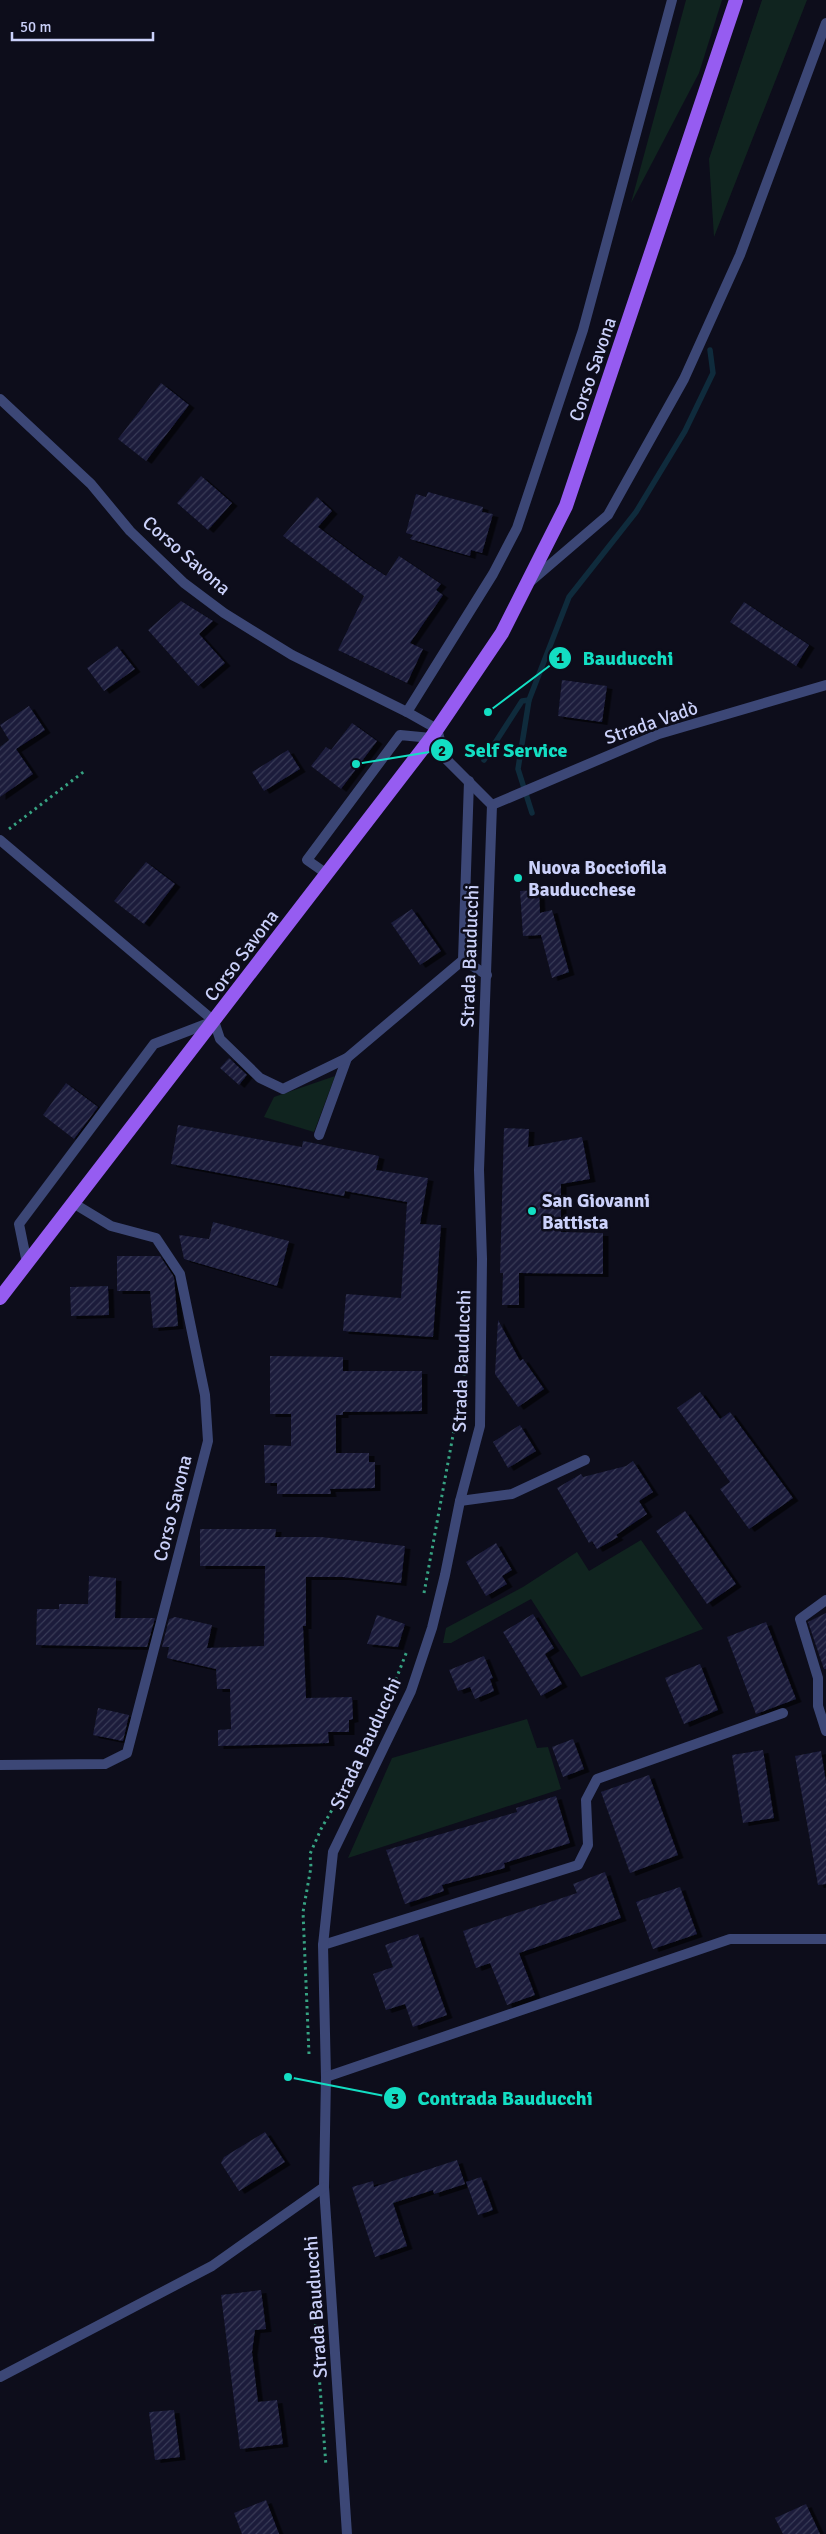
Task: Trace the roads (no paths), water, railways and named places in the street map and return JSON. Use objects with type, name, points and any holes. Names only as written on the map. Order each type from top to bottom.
[{"type":"main road","name":"Corso Savona","points":[[0,1298],[434,734],[502,633],[566,506],[736,0]]},
{"type":"street","name":"Corso Savona","points":[[407,712],[493,574],[517,528],[544,454],[583,330],[672,0]]},
{"type":"street","points":[[526,585],[608,515],[684,379],[740,254],[826,23]]},
{"type":"street","name":"Corso Savona","points":[[0,399],[92,484],[130,531],[184,583],[224,613],[292,655],[407,712],[434,734]]},
{"type":"street","name":"Strada Vadò","points":[[492,805],[659,734],[826,685]]},
{"type":"street","points":[[327,874],[307,860],[400,735],[434,734],[445,758],[492,805]]},
{"type":"street","points":[[0,840],[214,1021],[220,1039],[260,1078],[283,1089],[347,1058],[463,960],[469,782]]},
{"type":"street","name":"Strada Bauducchi","points":[[347,2534],[324,2187],[326,2077],[323,1946],[333,1852],[411,1691],[432,1628],[446,1575],[460,1501],[480,1426],[482,1260],[479,1170],[492,805]]},
{"type":"street","points":[[463,960],[487,975]]},
{"type":"street","points":[[27,1263],[20,1224],[154,1044],[214,1021]]},
{"type":"street","points":[[319,1136],[347,1058]]},
{"type":"street","name":"Corso Savona","points":[[0,1765],[105,1764],[127,1753],[208,1442],[205,1395],[180,1274],[156,1238],[111,1226],[73,1202]]},
{"type":"street","points":[[460,1501],[512,1494],[585,1460]]},
{"type":"street","points":[[826,1600],[800,1619],[822,1692],[818,1706],[826,1731]]},
{"type":"street","points":[[323,1946],[578,1864],[588,1844],[586,1800],[597,1779],[783,1713]]},
{"type":"street","points":[[326,2077],[730,1939],[826,1940]]},
{"type":"street","points":[[0,2377],[212,2266],[324,2187]]},
{"type":"waterway","points":[[532,813],[518,769],[529,700],[569,597],[636,512],[685,431],[713,373],[710,350]]},
{"type":"waterway","points":[[484,760],[522,701],[529,700]]},
{"type":"place","name":"Bauducchi","points":[[488,712]]},
{"type":"place","name":"Self Service","points":[[356,764]]},
{"type":"place","name":"Nuova Bocciofila Bauducchese","points":[[518,878]]},
{"type":"place","name":"San Giovanni Battista","points":[[532,1211]]},
{"type":"place","name":"Contrada Bauducchi","points":[[288,2077]]}]
